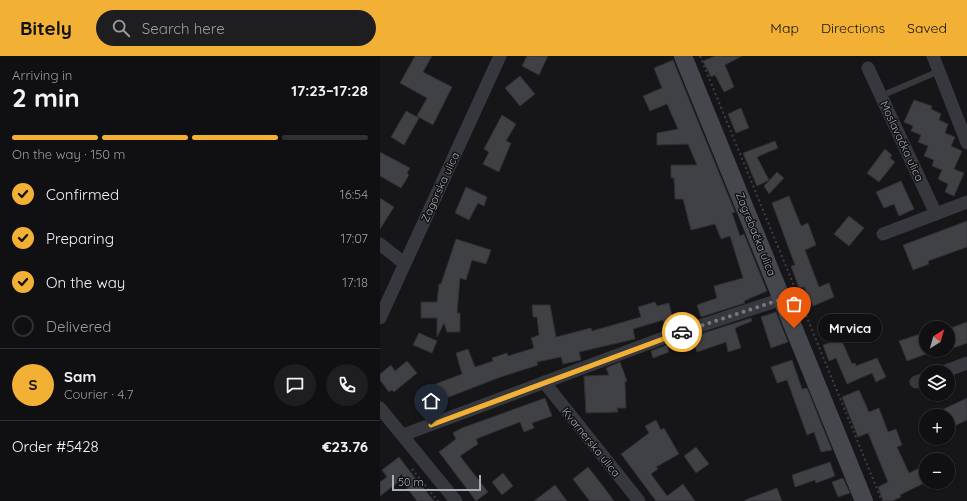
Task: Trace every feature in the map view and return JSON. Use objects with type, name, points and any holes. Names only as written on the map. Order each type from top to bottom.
[{"type":"main road","name":"Zagrebačka ulica","points":[[683,56],[864,501]]},
{"type":"street","name":"Zagorska ulica","points":[[380,318],[500,56]]},
{"type":"street","points":[[933,56],[967,143]]},
{"type":"street","name":"Moslavačka ulica","points":[[868,68],[936,214]]},
{"type":"street","points":[[883,234],[967,202]]},
{"type":"street","points":[[380,244],[405,264]]},
{"type":"street","points":[[403,435],[664,338],[782,299]]},
{"type":"street","points":[[955,368],[967,363]]},
{"type":"street","name":"Kvarnerska ulica","points":[[544,382],[639,501]]},
{"type":"street","points":[[380,408],[456,501]]},
{"type":"lane","points":[[881,96],[939,72]]},
{"type":"path","points":[[700,56],[882,501]]},
{"type":"building","points":[[415,56],[432,56],[423,72],[452,87],[433,125],[417,116],[427,98],[400,83]]},
{"type":"building","points":[[527,56],[548,56],[539,75],[522,66]]},
{"type":"building","points":[[715,56],[742,56],[725,65],[734,87],[724,92],[715,75],[711,77],[703,61]]},
{"type":"building","points":[[673,60],[735,212],[732,213],[740,236],[744,234],[767,291],[744,301],[745,303],[701,317],[697,305],[717,298],[714,286],[743,278],[730,236],[721,239],[715,224],[691,230],[683,199],[675,199],[674,178],[671,178],[671,165],[697,165],[688,144],[657,145],[657,133],[678,129],[667,104],[650,111],[643,96],[662,88],[654,68]]},
{"type":"building","points":[[520,76],[535,94],[520,106],[505,88]]},
{"type":"building","points":[[914,100],[932,106],[931,109],[941,114],[939,120],[948,124],[945,133],[955,137],[951,146],[962,151],[954,169],[964,173],[954,196],[945,192],[948,184],[938,179],[942,170],[932,166],[934,160],[924,156],[928,146],[918,142],[921,135],[911,131],[913,126],[904,122]]},
{"type":"building","points":[[741,108],[749,128],[736,133],[728,114]]},
{"type":"building","points":[[406,111],[419,118],[404,145],[391,137]]},
{"type":"building","points":[[502,115],[516,124],[506,141],[511,143],[499,172],[483,164],[489,152],[484,149]]},
{"type":"building","points":[[775,141],[778,148],[757,157],[769,180],[757,186],[743,153]]},
{"type":"building","points":[[885,149],[892,155],[890,158],[895,162],[879,182],[867,173]]},
{"type":"building","points":[[380,152],[410,168],[407,173],[409,175],[401,188],[380,176]]},
{"type":"building","points":[[777,172],[784,178],[769,194],[764,186]]},
{"type":"building","points":[[901,181],[914,209],[899,216],[894,204],[884,208],[876,192]]},
{"type":"building","points":[[466,187],[487,197],[484,206],[478,203],[469,220],[455,213]]},
{"type":"building","points":[[789,196],[801,226],[808,223],[816,245],[805,250],[819,287],[829,283],[834,297],[813,306],[804,287],[799,288],[791,266],[795,265],[772,203]]},
{"type":"building","points":[[380,198],[394,207],[380,229]]},
{"type":"building","points":[[849,216],[864,228],[849,246],[834,234]]},
{"type":"building","points":[[967,221],[967,247],[928,261],[929,264],[913,270],[903,245]]},
{"type":"building","points":[[456,239],[491,250],[486,264],[472,260],[466,280],[460,278],[457,313],[460,313],[460,332],[447,332],[444,323],[437,337],[437,318],[421,318],[421,302],[437,302],[439,284],[441,284]]},
{"type":"building","points":[[655,302],[657,306],[669,303],[674,325],[665,327],[663,320],[633,329],[635,339],[579,352],[581,360],[563,364],[561,357],[537,362],[538,365],[498,378],[423,407],[417,391],[462,374],[456,353],[468,349],[475,367],[493,361],[492,358],[507,353],[508,356],[534,348],[531,338],[539,335],[537,317],[533,317],[532,305],[550,305],[556,337],[591,328],[592,331],[641,317],[638,307]]},
{"type":"building","points":[[776,312],[788,342],[771,348],[761,317]]},
{"type":"building","points":[[751,318],[752,321],[735,328],[741,348],[728,352],[726,342],[697,352],[694,344],[690,345],[688,338]]},
{"type":"building","points":[[967,322],[967,343],[955,347],[955,326]]},
{"type":"building","points":[[419,333],[437,341],[432,353],[413,345]]},
{"type":"building","points":[[919,334],[919,357],[907,361],[899,341]]},
{"type":"building","points":[[841,339],[852,364],[855,363],[856,366],[877,358],[886,377],[876,382],[872,373],[847,384],[836,358],[829,361],[823,345]]},
{"type":"building","points":[[667,345],[669,352],[653,358],[651,351]]},
{"type":"building","points":[[792,360],[802,389],[807,388],[832,450],[821,452],[814,432],[807,435],[787,380],[777,383],[771,367]]},
{"type":"building","points":[[407,361],[417,373],[394,392],[392,390],[389,392],[380,380],[380,374],[391,365],[395,371]]},
{"type":"building","points":[[620,362],[627,381],[625,382],[626,408],[617,408],[618,412],[586,413],[584,376],[609,375],[606,368]]},
{"type":"building","points":[[859,390],[869,412],[879,408],[888,432],[896,429],[902,445],[897,447],[909,473],[919,468],[919,486],[900,495],[901,497],[892,501],[883,501],[878,487],[888,482],[868,433],[858,437],[842,397]]},
{"type":"building","points":[[545,398],[552,416],[532,423],[534,428],[524,432],[520,422],[476,439],[478,444],[460,456],[488,492],[476,501],[439,452],[456,439],[453,433],[462,428]]},
{"type":"building","points":[[967,398],[967,420],[955,426],[955,409],[944,409]]},
{"type":"building","points":[[656,420],[661,430],[664,428],[679,454],[656,467],[658,469],[651,474],[667,496],[683,484],[695,501],[656,501],[621,454],[649,433],[645,426]]},
{"type":"building","points":[[696,447],[709,464],[696,473],[684,456]]},
{"type":"building","points":[[399,457],[434,501],[417,501],[401,480],[380,496],[380,482],[387,477],[382,470]]},
{"type":"building","points":[[830,462],[835,476],[816,483],[815,480],[795,487],[792,475]]},
{"type":"building","points":[[588,467],[614,501],[590,501],[585,495],[573,479]]},
{"type":"building","points":[[503,473],[513,486],[502,495],[492,482]]},
{"type":"building","points":[[843,478],[850,493],[838,497],[832,482]]},
{"type":"building","points":[[555,485],[567,501],[534,501]]},
{"type":"building","points":[[777,488],[782,501],[745,501],[745,500]]},
{"type":"way so far","points":[[682,332],[782,299],[794,328]]},
{"type":"place","name":"Mrvica","points":[[794,328]]},
{"type":"route","points":[[431,425],[682,332]]}]
